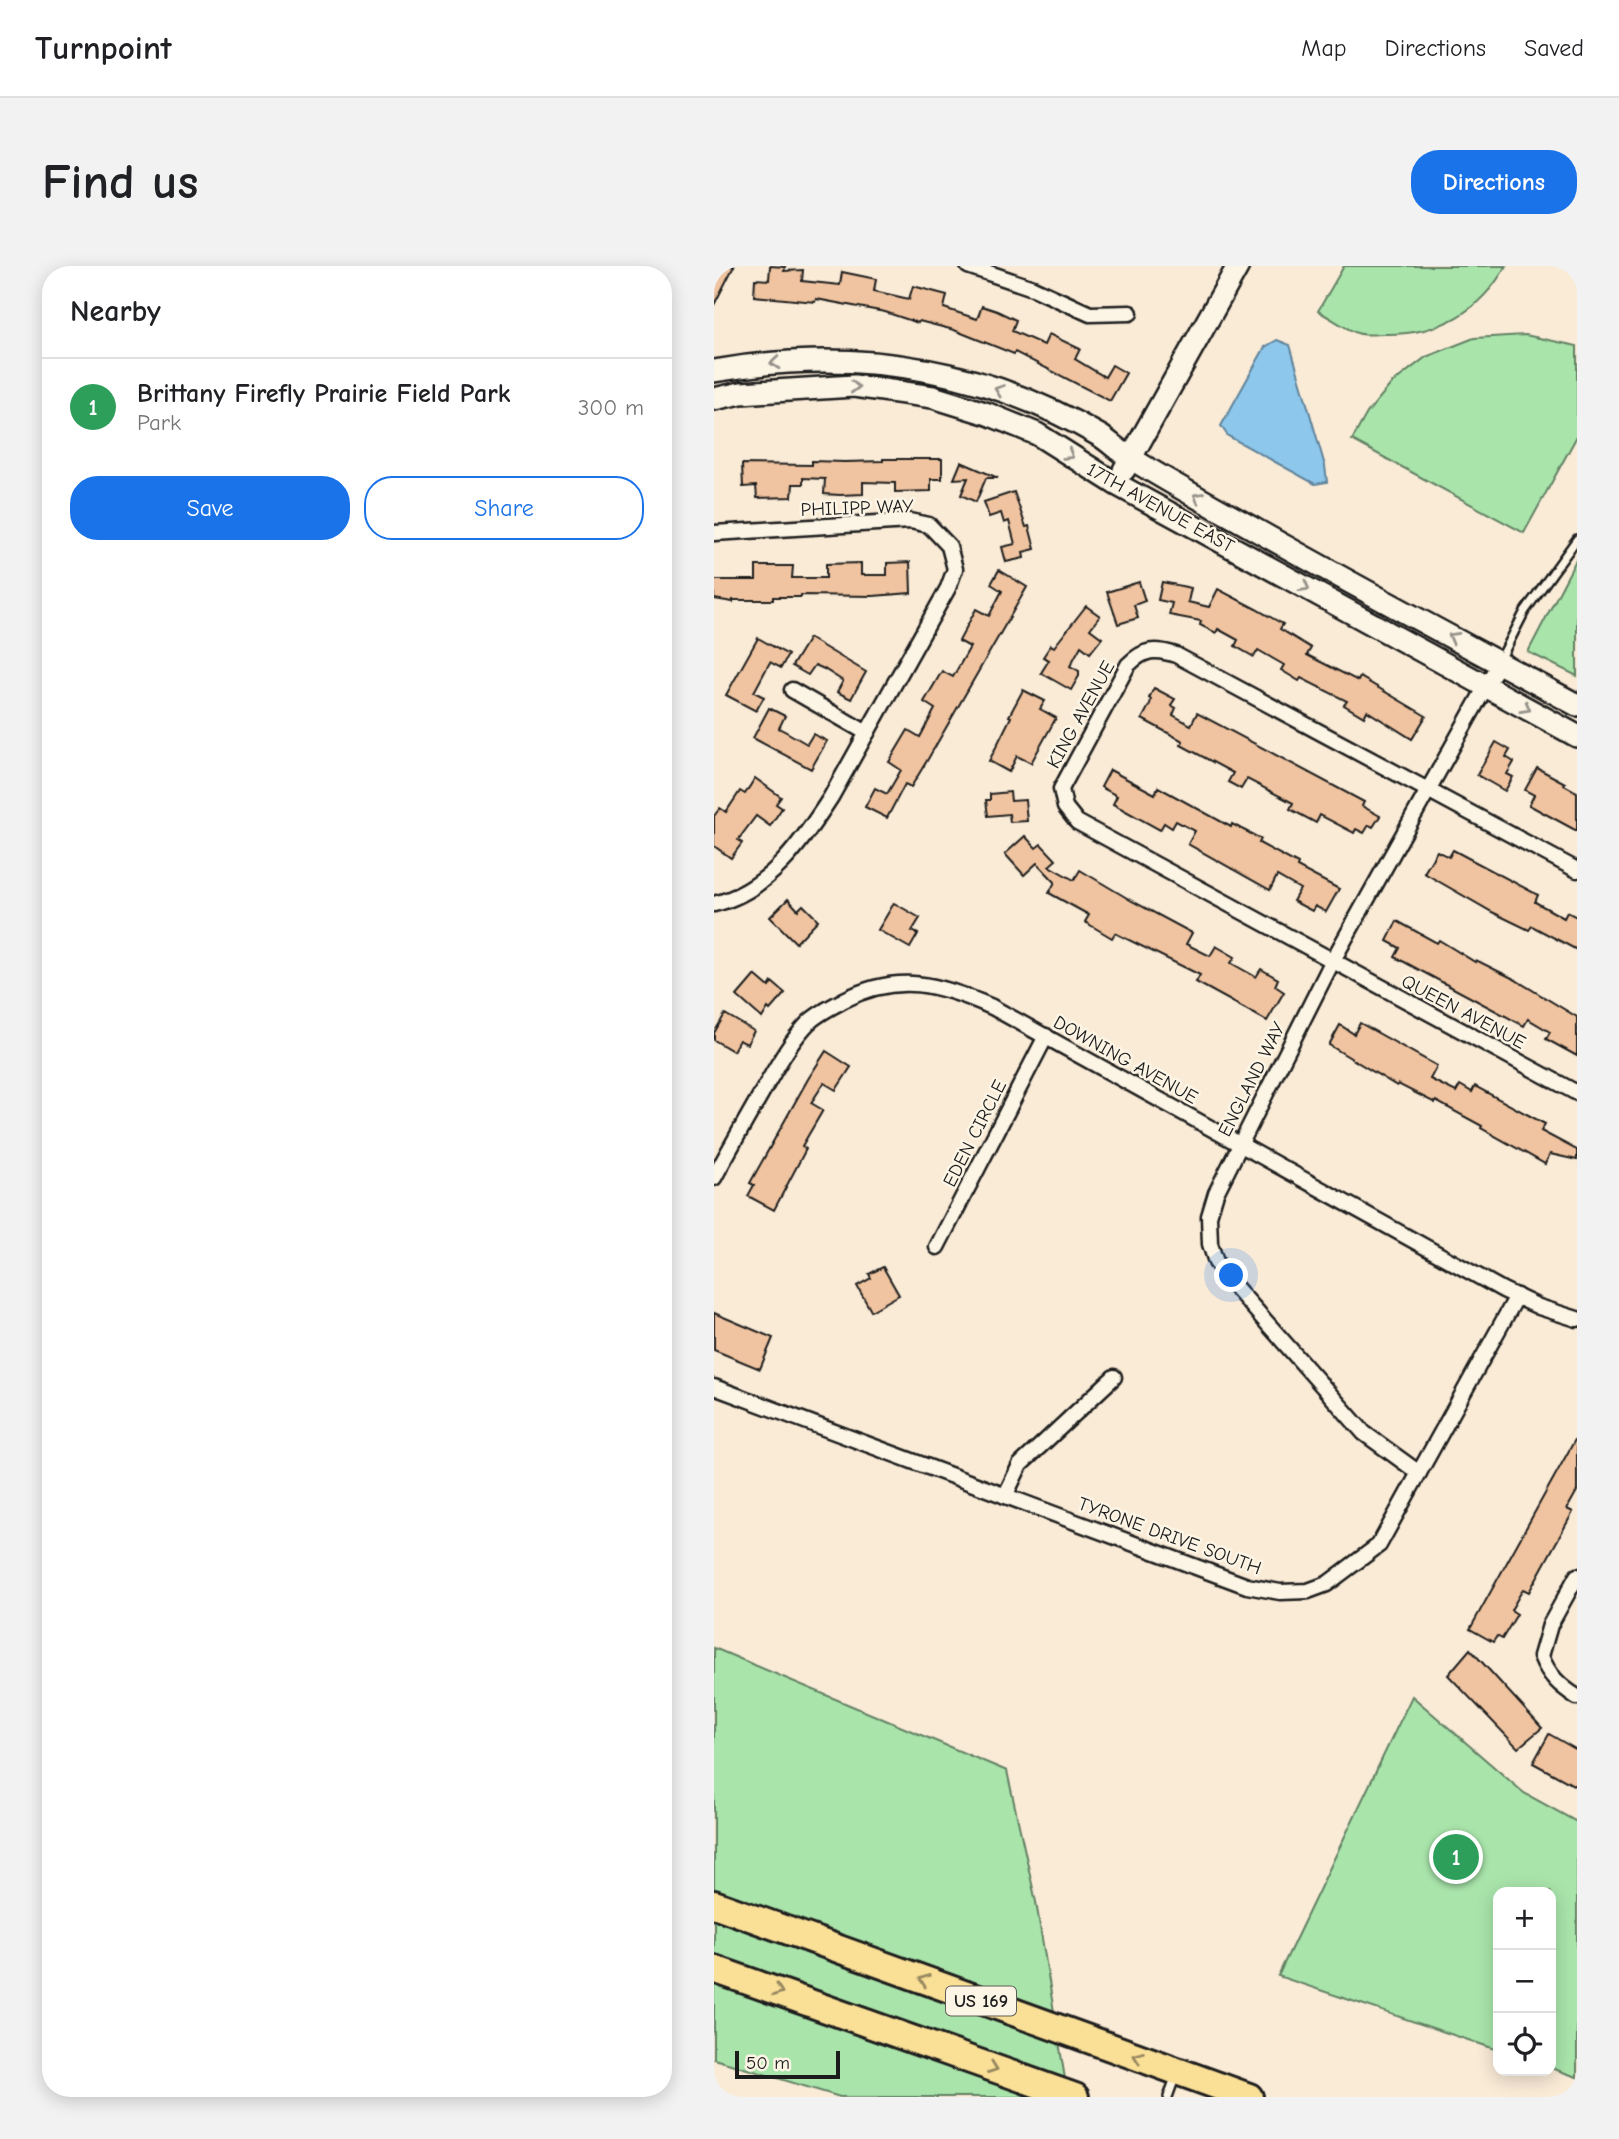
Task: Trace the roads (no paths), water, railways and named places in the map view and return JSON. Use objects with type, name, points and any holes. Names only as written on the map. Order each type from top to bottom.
[{"type":"highway","name":"US 169","points":[[714,1904],[1249,2097]]},
{"type":"highway","points":[[714,1969],[1075,2097]]},
{"type":"street","points":[[1116,484],[1238,266]]},
{"type":"street","points":[[972,267],[1033,288],[1090,314],[1130,313]]},
{"type":"street","name":"17TH AVENUE EAST","points":[[714,371],[805,360],[857,361],[975,381],[1050,411],[1103,438],[1130,458],[1258,531],[1577,705]]},
{"type":"street","name":"17TH AVENUE EAST","points":[[714,399],[741,393],[854,386],[933,397],[988,414],[1037,435],[1116,484],[1577,736]]},
{"type":"street","name":"PHILIPP WAY","points":[[714,533],[910,521],[929,525],[949,546],[955,569],[948,588],[831,797],[788,859],[755,886],[730,901],[714,904]]},
{"type":"street","name":"KING AVENUE","points":[[1332,962],[1077,822],[1065,807],[1061,789],[1128,665],[1139,654],[1159,649],[1176,655],[1427,790]]},
{"type":"street","name":"ENGLAND WAY","points":[[1419,1473],[1364,1433],[1230,1281],[1216,1262],[1210,1244],[1209,1216],[1216,1192],[1332,962],[1499,663]]},
{"type":"street","points":[[792,690],[867,733]]},
{"type":"street","points":[[1427,790],[1577,870]]},
{"type":"street","name":"QUEEN AVENUE","points":[[1332,962],[1577,1093]]},
{"type":"street","name":"DOWNING AVENUE","points":[[715,1174],[773,1073],[809,1022],[852,996],[882,986],[900,983],[942,987],[992,1007],[1046,1036],[1517,1296],[1539,1307],[1577,1319]]},
{"type":"street","name":"EDEN CIRCLE","points":[[937,1247],[1046,1036]]},
{"type":"street","name":"TYRONE DRIVE SOUTH","points":[[714,1387],[1247,1586],[1280,1592],[1308,1591],[1327,1584],[1379,1545],[1517,1296]]},
{"type":"street","points":[[1005,1496],[1020,1465],[1114,1377]]},
{"type":"street","points":[[1577,1576],[1550,1625],[1541,1657],[1548,1673],[1561,1687],[1577,1697]]},
{"type":"lane","points":[[1499,663],[1525,611],[1577,539]]},
{"type":"lane","points":[[1168,2097],[1177,2071]]},
{"type":"water","points":[[1277,340],[1290,345],[1325,466],[1327,482],[1315,484],[1228,436],[1221,426],[1265,347]]},
{"type":"place","name":"Brittany Firefly Prairie Field Park","points":[[1456,1857]]}]
